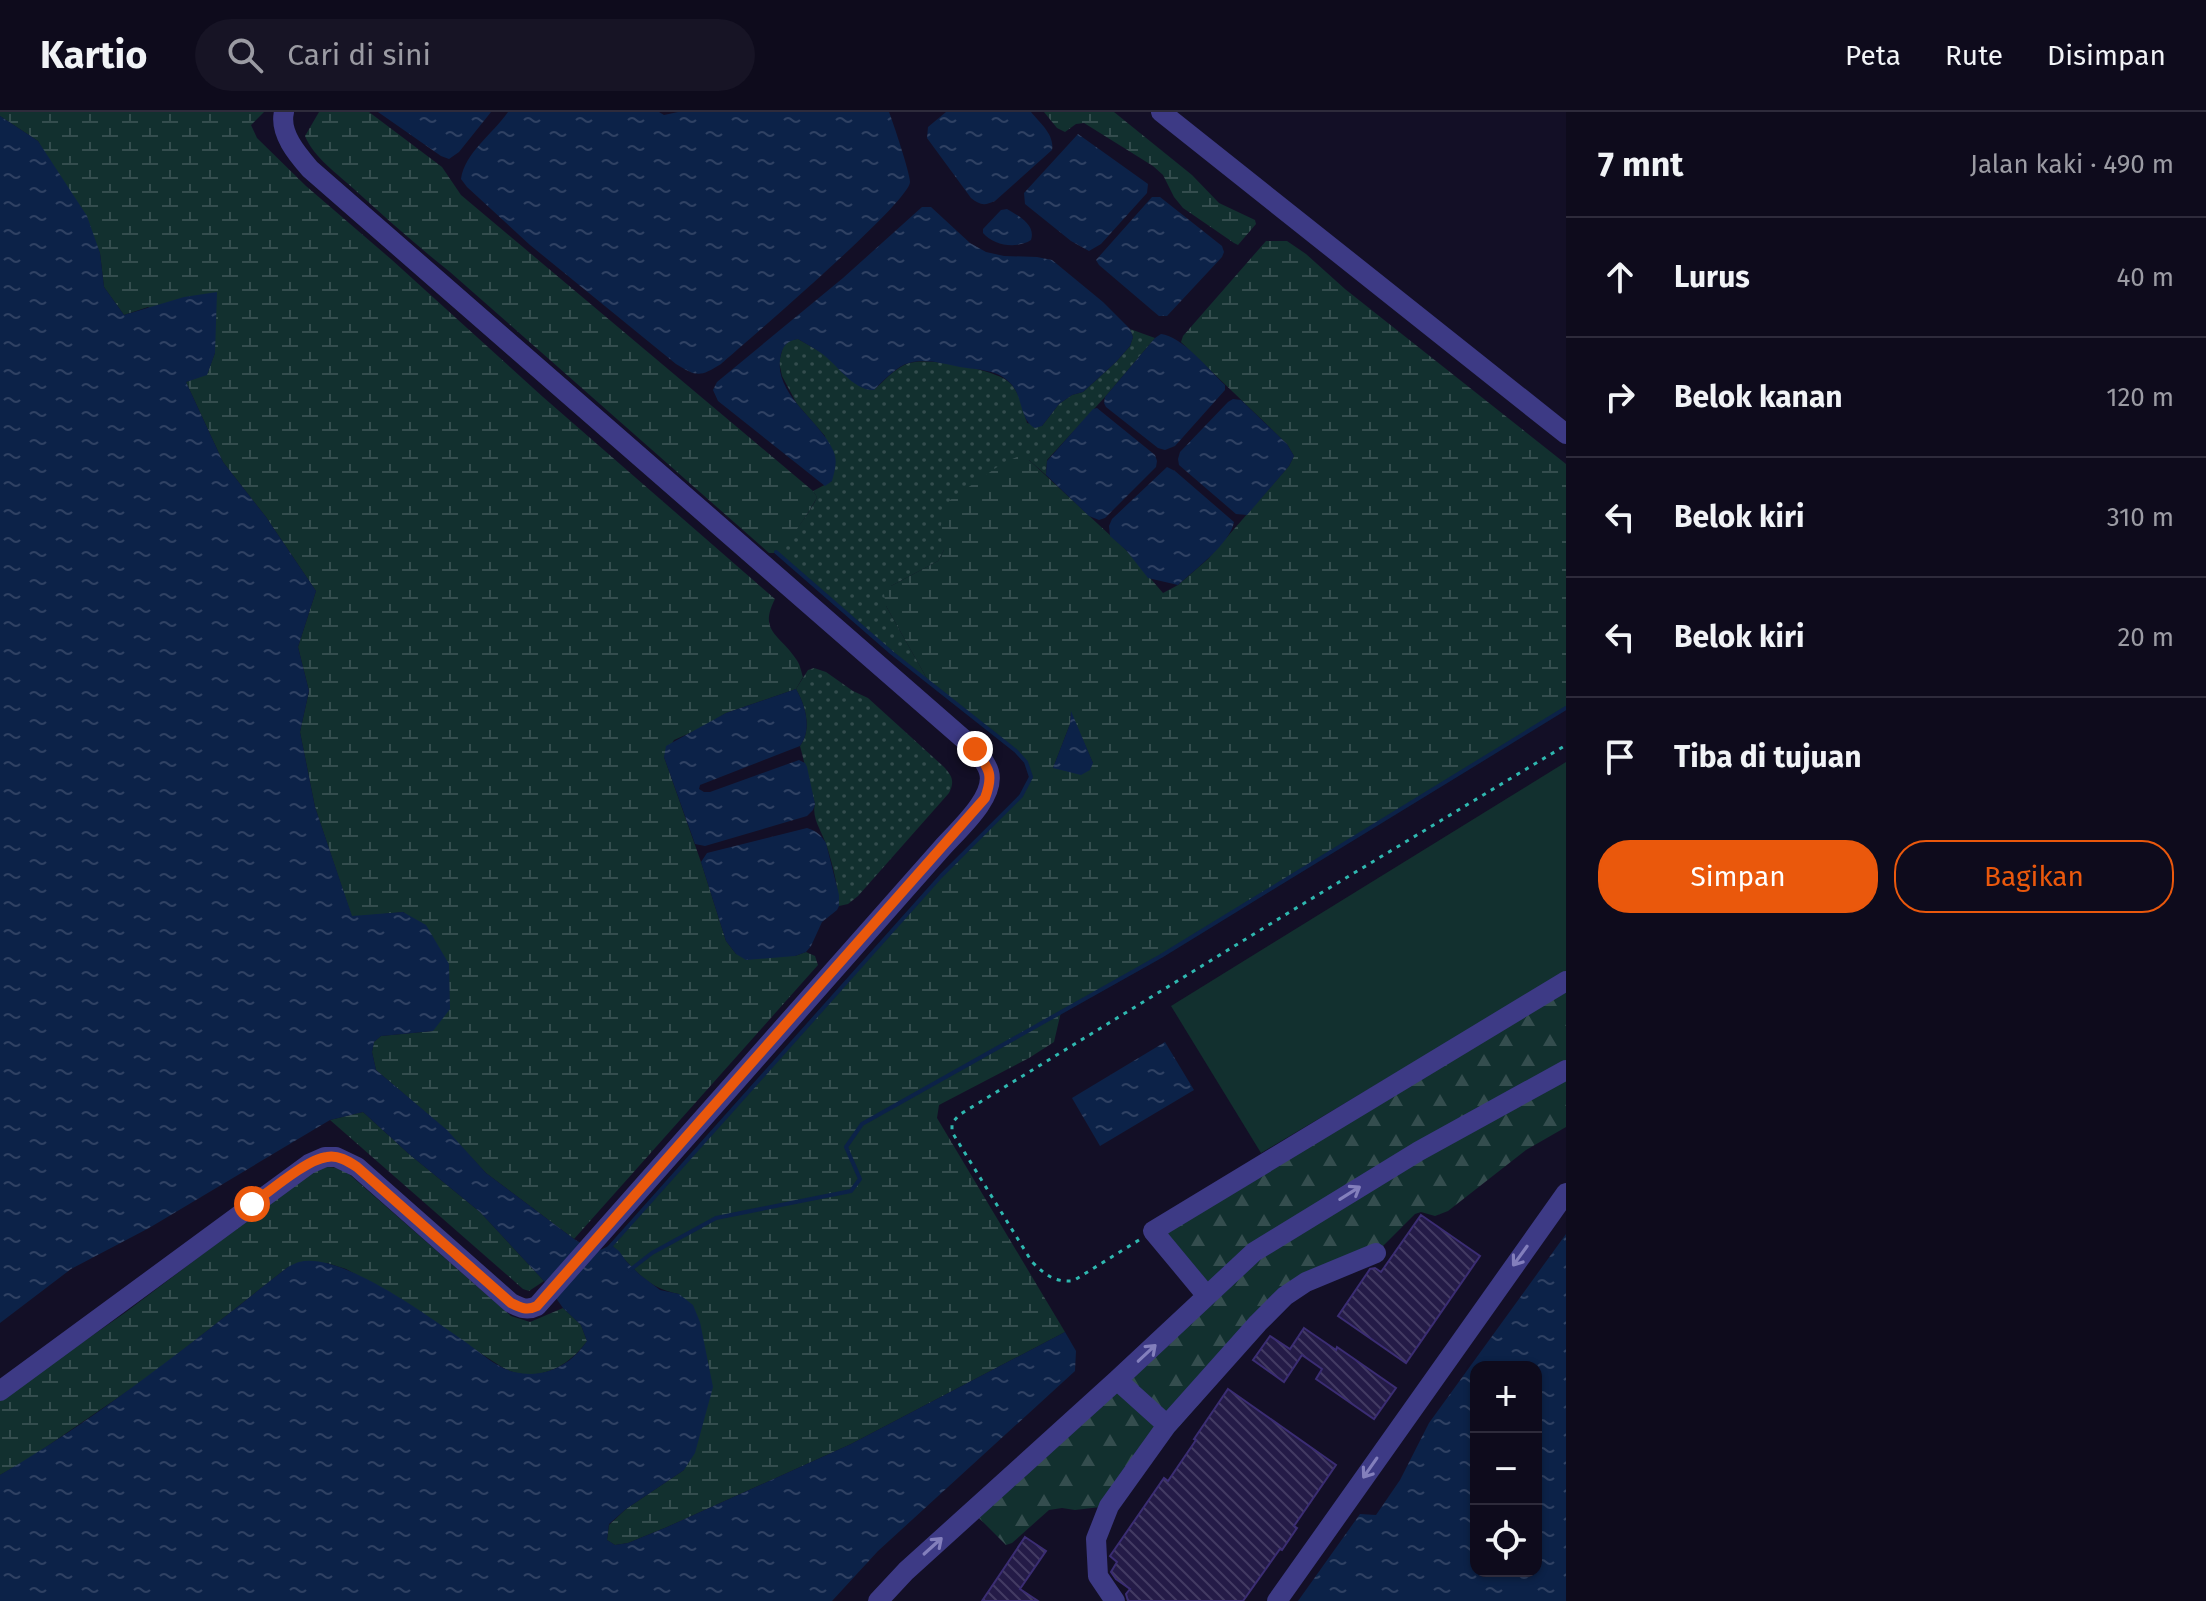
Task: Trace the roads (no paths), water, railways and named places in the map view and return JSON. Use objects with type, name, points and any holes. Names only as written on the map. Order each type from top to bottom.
[{"type":"lane","points":[[0,1391],[252,1204],[309,1164],[325,1157],[336,1157],[357,1167],[511,1303],[523,1309],[537,1306],[985,798],[991,782],[989,769],[975,749],[310,169],[286,134],[282,120],[284,112]]},
{"type":"lane","points":[[1161,112],[1566,434]]},
{"type":"lane","points":[[1207,1296],[1153,1231],[1566,981]]},
{"type":"lane","points":[[878,1601],[906,1571],[1254,1252],[1419,1151],[1566,1070]]},
{"type":"lane","points":[[1277,1601],[1566,1193]]},
{"type":"lane","points":[[1115,1601],[1098,1576],[1096,1539],[1109,1506],[1167,1425],[1285,1296],[1306,1282],[1376,1253]]},
{"type":"lane","points":[[1117,1380],[1167,1425]]},
{"type":"water","points":[[378,112],[491,112],[459,152],[449,159]]},
{"type":"water","points":[[508,112],[659,112],[664,115],[678,112],[889,112],[910,182],[884,216],[792,302],[721,364],[698,374],[676,364],[530,245],[461,179],[468,160]]},
{"type":"water","points":[[946,112],[1031,112],[1049,134],[1052,150],[995,201],[980,203],[971,198],[927,138],[928,127]]},
{"type":"water","points":[[0,116],[38,141],[87,216],[100,253],[104,287],[124,315],[184,297],[217,292],[215,353],[207,375],[186,382],[223,462],[266,517],[316,591],[298,647],[309,691],[300,732],[315,807],[352,916],[403,912],[426,925],[449,964],[450,1009],[433,1031],[381,1036],[374,1042],[372,1052],[376,1070],[447,1130],[486,1173],[574,1239],[596,1252],[611,1245],[639,1274],[660,1290],[679,1294],[693,1305],[700,1322],[713,1387],[695,1453],[684,1470],[609,1524],[607,1540],[615,1545],[628,1543],[851,1444],[1065,1332],[1076,1351],[1075,1371],[878,1551],[832,1601],[0,1601],[0,1475],[112,1402],[295,1263],[317,1261],[361,1276],[410,1304],[495,1364],[514,1372],[536,1374],[556,1368],[565,1364],[587,1341],[581,1325],[480,1212],[363,1112],[330,1120],[149,1228],[71,1269],[0,1323]]},
{"type":"water","points":[[1078,134],[1148,184],[1147,193],[1101,244],[1089,251],[1071,241],[1025,204],[1024,193]]},
{"type":"water","points":[[1152,197],[1160,197],[1222,246],[1224,252],[1167,316],[1159,316],[1096,260]]},
{"type":"water","points":[[922,207],[931,207],[970,243],[986,252],[1052,260],[1130,329],[1133,337],[1130,346],[1083,392],[1059,404],[1042,426],[1035,428],[1027,420],[1012,385],[995,373],[922,361],[900,367],[874,390],[866,389],[852,382],[815,349],[798,339],[792,341],[782,351],[780,368],[789,393],[833,450],[836,462],[834,473],[832,481],[825,486],[718,401],[713,390],[717,382],[843,278]]},
{"type":"water","points":[[1007,209],[1029,225],[1031,240],[1019,245],[1006,245],[993,241],[983,233],[983,229],[1001,210]]},
{"type":"water","points":[[1161,334],[1186,347],[1225,385],[1225,390],[1175,446],[1165,450],[1158,448],[1104,403],[1105,397]]},
{"type":"water","points":[[1233,399],[1241,400],[1287,444],[1294,456],[1247,515],[1236,514],[1179,465],[1178,459],[1180,452]]},
{"type":"water","points":[[1097,408],[1155,455],[1157,461],[1156,467],[1105,518],[1099,520],[1089,516],[1046,475],[1047,461]]},
{"type":"water","points":[[1167,467],[1234,522],[1219,548],[1178,585],[1148,578],[1126,550],[1110,536],[1109,526],[1112,519]]},
{"type":"water","points":[[796,689],[803,703],[807,725],[800,746],[700,785],[699,789],[710,792],[799,760],[807,767],[815,804],[813,810],[807,816],[705,846],[695,844],[664,757],[666,746],[726,713]]},
{"type":"water","points":[[1071,711],[1093,763],[1090,770],[1081,775],[1053,768],[1070,724]]},
{"type":"water","points":[[807,828],[826,843],[839,906],[822,922],[806,952],[795,956],[746,960],[736,954],[726,941],[701,862],[707,853]]},
{"type":"water","points":[[1165,1042],[1194,1090],[1100,1146],[1072,1098]]},
{"type":"water","points":[[1566,1234],[1566,1601],[1298,1601],[1360,1514],[1376,1515],[1400,1480],[1429,1423],[1470,1366],[1470,1577],[1542,1577],[1542,1361],[1474,1361]]},
{"type":"waterway","points":[[607,1250],[941,876],[1021,796],[1031,777],[1026,762],[1016,751],[892,653],[776,552]]},
{"type":"waterway","points":[[630,1270],[652,1253],[716,1218],[851,1191],[860,1179],[846,1147],[862,1124],[1161,956],[1566,708]]}]
